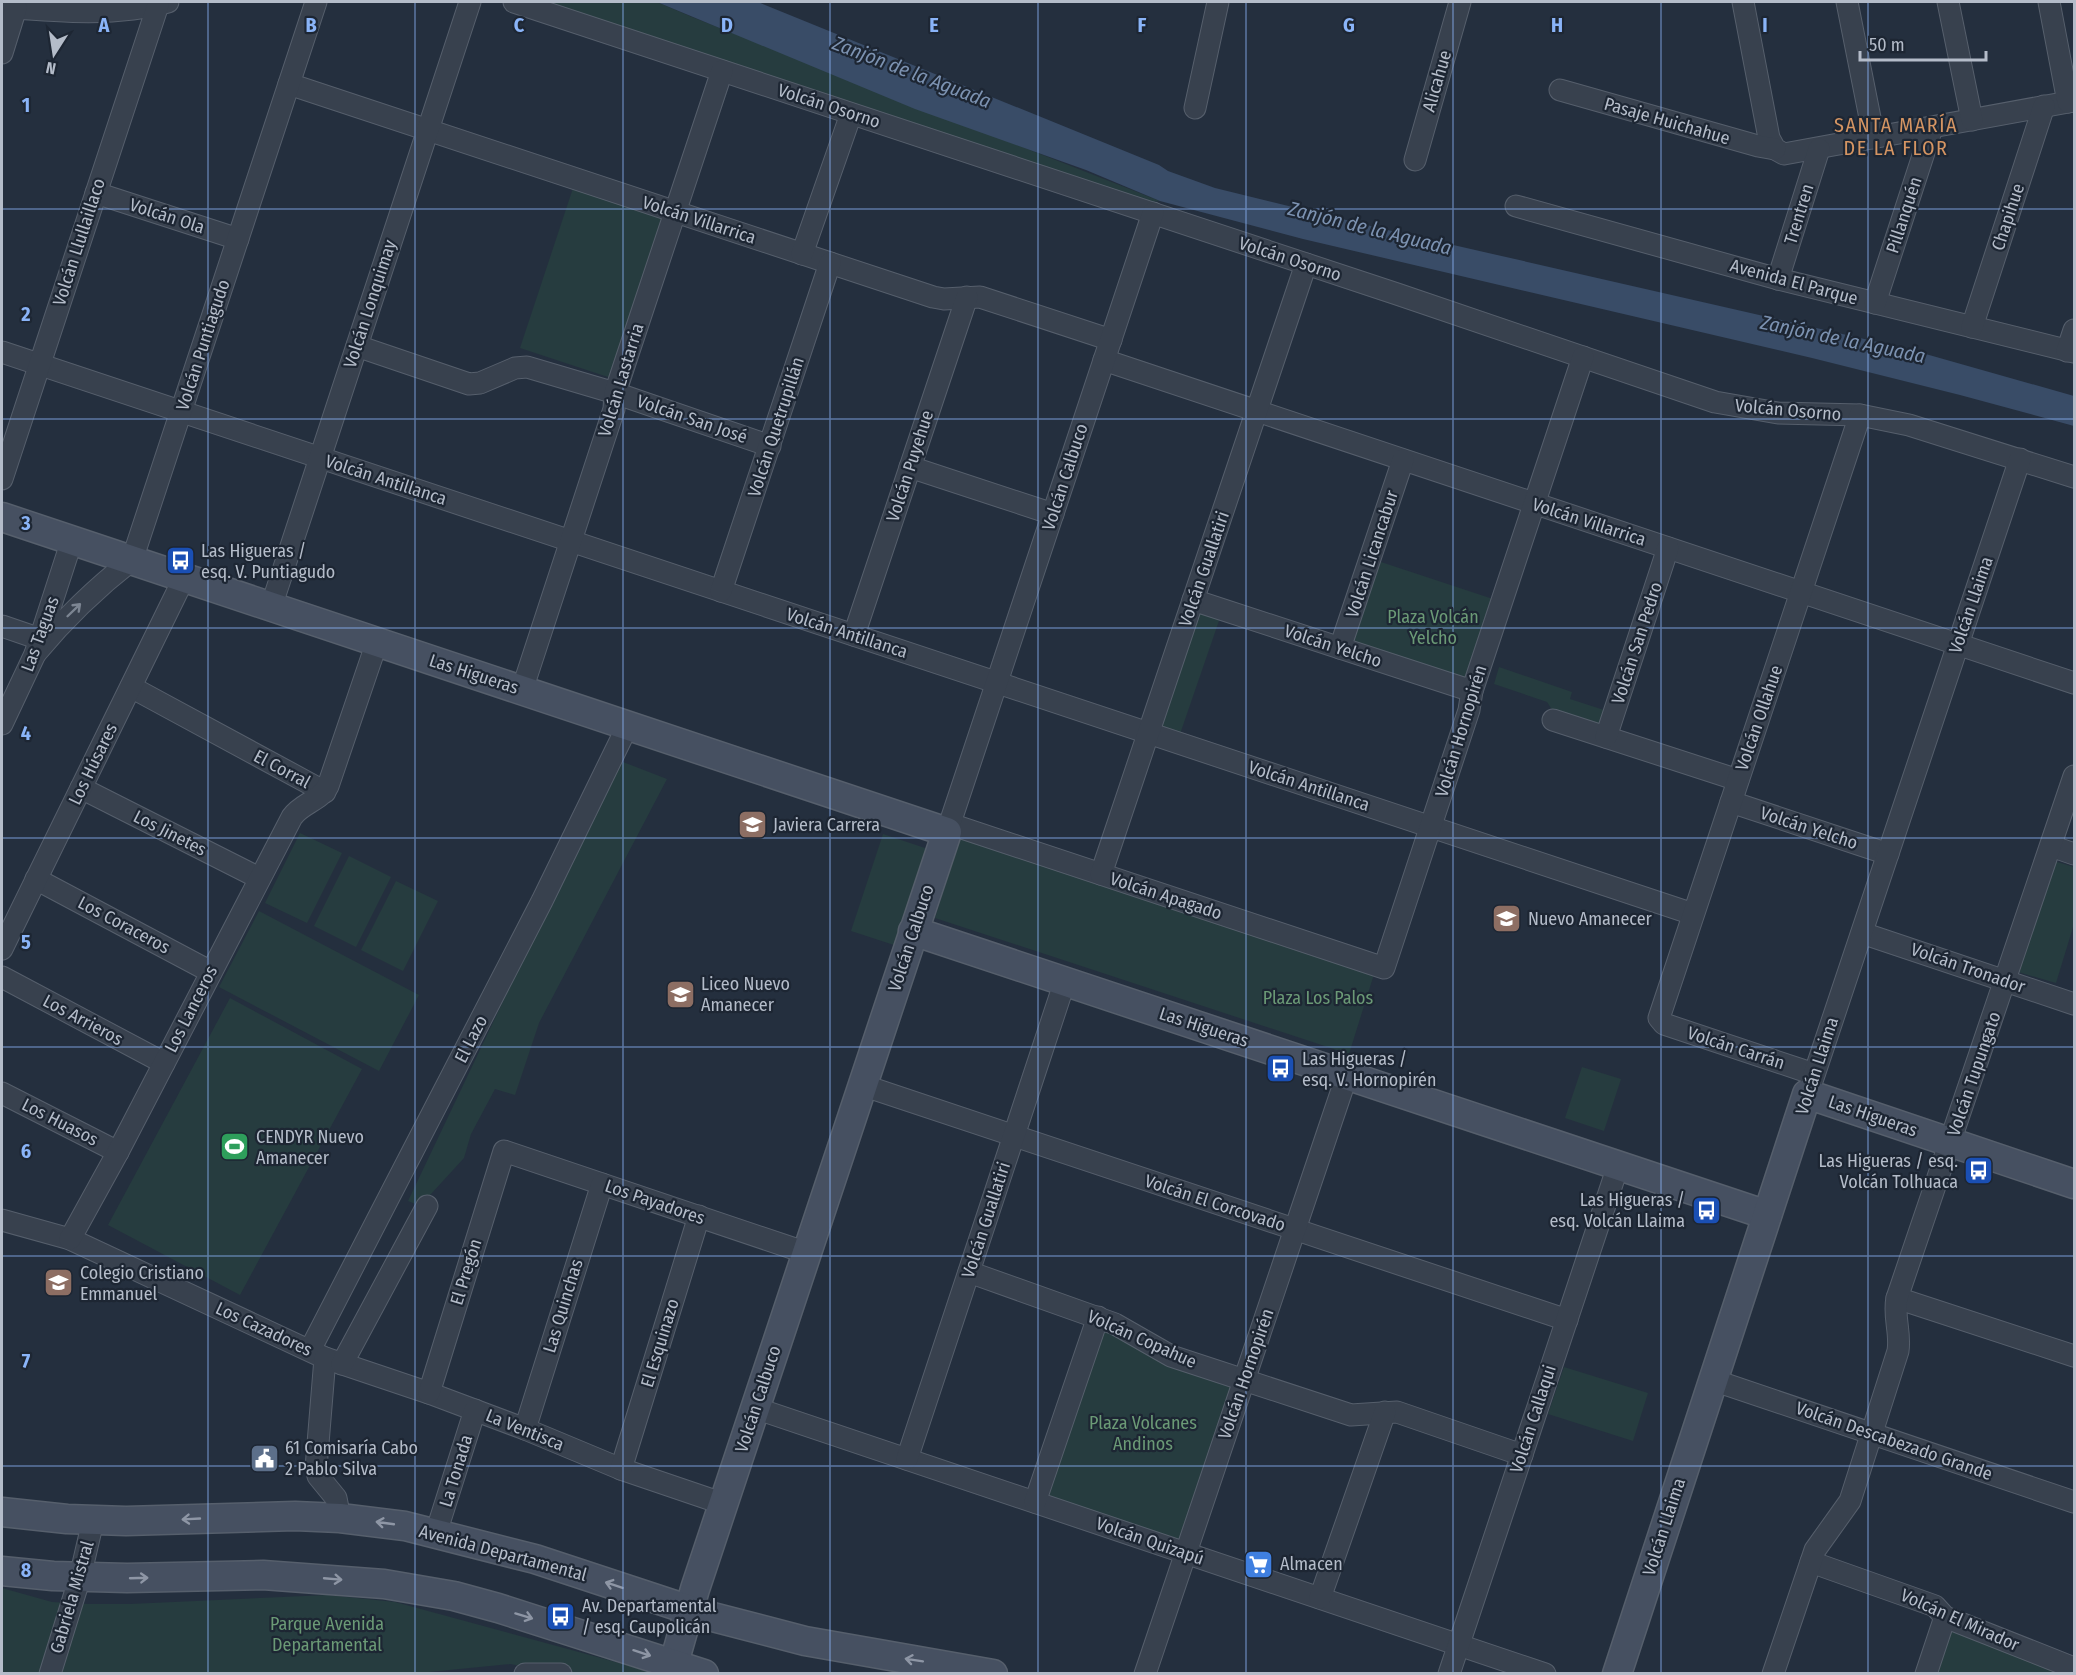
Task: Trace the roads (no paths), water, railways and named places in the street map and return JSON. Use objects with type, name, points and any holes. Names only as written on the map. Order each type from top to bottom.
[{"type":"street","name":"Volcán Puntiagudo","points":[[132,560],[316,2]]},
{"type":"street","name":"Volcán Lonquimay","points":[[271,607],[470,2]]},
{"type":"street","name":"Volcán Osorno","points":[[514,2],[1715,402],[1778,413],[1860,416],[1909,425],[2074,477]]},
{"type":"street","points":[[1195,108],[1218,2]]},
{"type":"street","name":"Alicahue","points":[[1415,160],[1460,2]]},
{"type":"street","points":[[1743,2],[1769,138],[1775,149]]},
{"type":"street","points":[[1847,2],[1874,138]]},
{"type":"street","points":[[1948,2],[1972,120]]},
{"type":"street","points":[[2049,2],[2071,101]]},
{"type":"street","points":[[2,53],[9,8],[80,11],[163,3]]},
{"type":"street","name":"Volcán Llullaillaco","points":[[2,479],[96,193],[163,3]]},
{"type":"street","name":"Volcán Lastarria","points":[[522,690],[614,409],[615,393],[722,71]]},
{"type":"street","name":"Volcán Villarrica","points":[[289,84],[938,298],[980,297],[1111,340]]},
{"type":"street","name":"Pasaje Huichahue","points":[[1560,90],[1790,154],[2071,101]]},
{"type":"street","name":"Chapihue","points":[[1972,327],[2044,106]]},
{"type":"street","points":[[802,254],[851,114]]},
{"type":"street","name":"Pillanquén","points":[[1875,303],[1932,128]]},
{"type":"street","name":"Trentren","points":[[1778,279],[1819,148]]},
{"type":"street","name":"Volcán Ola","points":[[96,193],[238,239]]},
{"type":"street","name":"Avenida El Parque","points":[[1516,206],[1778,279],[2071,352]]},
{"type":"street","name":"Volcán Calbuco","points":[[674,1663],[755,1408],[1153,213]]},
{"type":"street","name":"Volcán Quetrupillán","points":[[721,591],[830,263]]},
{"type":"street","name":"Volcán Guallatiri","points":[[1101,874],[1306,264]]},
{"type":"street","name":"Volcán Puyehue","points":[[854,635],[966,297]]},
{"type":"street","points":[[2071,352],[2074,330]]},
{"type":"street","name":"Volcán San José","points":[[357,346],[469,384],[480,383],[515,368],[527,367],[615,393],[770,446]]},
{"type":"street","name":"Volcán Antillanca","points":[[2,352],[1694,914]]},
{"type":"street","name":"Volcán Hornopirén","points":[[1384,968],[1469,710],[1472,691],[1583,357]]},
{"type":"street","name":"Volcán Villarrica","points":[[1104,360],[2074,683]]},
{"type":"street","name":"Volcán Ollahue","points":[[1660,1021],[1660,1015],[1860,416]]},
{"type":"street","name":"Volcán Llaima","points":[[1617,1674],[1767,1215],[2020,459]]},
{"type":"street","name":"Volcán Licancabur","points":[[1340,648],[1403,460]]},
{"type":"street","points":[[910,467],[1053,514]]},
{"type":"street","name":"Las Higueras","points":[[2,517],[628,725],[948,828]]},
{"type":"street","name":"Las Taguas","points":[[3,716],[38,646],[72,540]]},
{"type":"street","name":"Volcán San Pedro","points":[[1606,737],[1668,548]]},
{"type":"street","points":[[2,626],[38,646],[104,582],[132,560]]},
{"type":"street","name":"Los Húsares","points":[[2,949],[184,578]]},
{"type":"street","name":"Volcán Yelcho","points":[[1193,600],[1472,691]]},
{"type":"street","name":"El Corral","points":[[131,687],[325,792],[332,778],[377,642]]},
{"type":"street","points":[[1553,720],[1738,780]]},
{"type":"street","name":"El Lazo","points":[[340,1518],[336,1498],[318,1476],[316,1468],[326,1357],[628,725]]},
{"type":"street","name":"Volcán Tupungato","points":[[1773,1674],[1821,1539],[1850,1502],[1898,1351],[1899,1335],[1895,1315],[1897,1298],[2074,776]]},
{"type":"street","name":"Los Jinetes","points":[[81,788],[259,878]]},
{"type":"street","name":"Los Lanceros","points":[[70,1239],[118,1152],[259,878],[298,809],[318,799],[325,792]]},
{"type":"street","name":"Volcán Yelcho","points":[[1731,802],[1888,854]]},
{"type":"street","name":"Volcán Apagado","points":[[948,828],[1101,874],[1384,968]]},
{"type":"street","points":[[2051,846],[2074,854]]},
{"type":"street","name":"Los Coraceros","points":[[36,879],[211,972]]},
{"type":"street","name":"Las Higueras","points":[[913,931],[1767,1215]]},
{"type":"street","name":"Volcán Tronador","points":[[1862,933],[2074,1004]]},
{"type":"street","name":"Los Arrieros","points":[[2,977],[164,1063]]},
{"type":"street","name":"Volcán Guallatiri","points":[[907,1459],[1065,981]]},
{"type":"street","name":"Volcán Carrán","points":[[1660,1021],[1811,1084]]},
{"type":"street","name":"Volcán Hornopirén","points":[[1145,1674],[1347,1075]]},
{"type":"street","name":"Las Higueras","points":[[1811,1084],[1951,1142],[2074,1184]]},
{"type":"street","name":"Volcán El Corcovado","points":[[862,1085],[1567,1320]]},
{"type":"street","name":"Los Huasos","points":[[2,1093],[118,1152]]},
{"type":"street","name":"Los Payadores","points":[[504,1151],[807,1253]]},
{"type":"street","name":"El Pregón","points":[[429,1393],[504,1151]]},
{"type":"street","name":"Volcán Callaqui","points":[[1449,1674],[1618,1166]]},
{"type":"street","name":"Las Quinchas","points":[[525,1429],[602,1184]]},
{"type":"street","points":[[326,1357],[427,1206]]},
{"type":"street","name":"El Esquinazo","points":[[621,1469],[699,1216]]},
{"type":"street","name":"Los Cazadores","points":[[2,1220],[70,1239],[326,1357]]},
{"type":"street","name":"Volcán Copahue","points":[[969,1272],[1115,1324],[1171,1356],[1351,1415],[1397,1412],[1522,1455]]},
{"type":"street","points":[[1897,1298],[2074,1356]]},
{"type":"street","points":[[1035,1502],[1098,1317]]},
{"type":"street","name":"La Ventisca","points":[[326,1357],[475,1410],[621,1469],[724,1503]]},
{"type":"street","name":"Volcán Descabezado Grande","points":[[1713,1380],[2074,1502]]},
{"type":"street","name":"Volcán Quizapú","points":[[755,1408],[1545,1674]]},
{"type":"street","name":"La Tonada","points":[[436,1533],[475,1410]]},
{"type":"street","points":[[1320,1598],[1385,1412]]},
{"type":"street","name":"Avenida Departamental","points":[[2,1512],[93,1521],[295,1516],[379,1522],[436,1533],[535,1559],[690,1609],[805,1641],[993,1674]]},
{"type":"street","name":"Gabriela Mistral","points":[[50,1674],[80,1577],[93,1521]]},
{"type":"street","name":"Volcán El Mirador","points":[[1811,1562],[1935,1606],[1945,1617],[2074,1668]]},
{"type":"street","points":[[2,1571],[80,1577],[263,1575],[384,1584],[454,1596],[498,1608],[704,1674]]},
{"type":"street","points":[[1926,1674],[1945,1617]]},
{"type":"street","points":[[525,1674],[560,1673]]},
{"type":"water","name":"Zanjón de la Aguada","points":[[657,2],[758,2],[1159,165],[1168,171],[1215,188],[1379,228],[1908,349],[2074,396],[2074,426],[1812,358],[1303,239],[1160,201],[1086,170],[915,109]]},
{"type":"place","name":"Las Higueras / esq. V. Puntiagudo","points":[[180,561]]},
{"type":"place","name":"Javiera Carrera","points":[[752,825]]},
{"type":"place","name":"Nuevo Amanecer","points":[[1507,919]]},
{"type":"place","name":"Liceo Nuevo Amanecer","points":[[680,994]]},
{"type":"place","name":"Las Higueras / esq. V. Hornopirén","points":[[1281,1069]]},
{"type":"place","name":"CENDYR Nuevo Amanecer","points":[[235,1147]]},
{"type":"place","name":"Las Higueras / esq. Volcán Tolhuaca","points":[[1979,1171]]},
{"type":"place","name":"Las Higueras / esq. Volcán Llaima","points":[[1706,1210]]},
{"type":"place","name":"Colegio Cristiano Emmanuel","points":[[59,1283]]},
{"type":"place","name":"61 Comisaría Cabo 2 Pablo Silva","points":[[264,1458]]},
{"type":"place","name":"Almacen","points":[[1259,1564]]},
{"type":"place","name":"Av. Departamental / esq. Caupolicán","points":[[561,1616]]},
{"type":"district","name":"SANTA MARÍA DE LA FLOR","points":[[1896,136]]},
{"type":"park label","name":"Plaza Volcán Yelcho","points":[[1433,627]]},
{"type":"park label","name":"Plaza Los Palos","points":[[1318,998]]},
{"type":"park label","name":"Plaza Volcanes Andinos","points":[[1143,1433]]},
{"type":"park label","name":"Parque Avenida Departamental","points":[[327,1634]]}]
